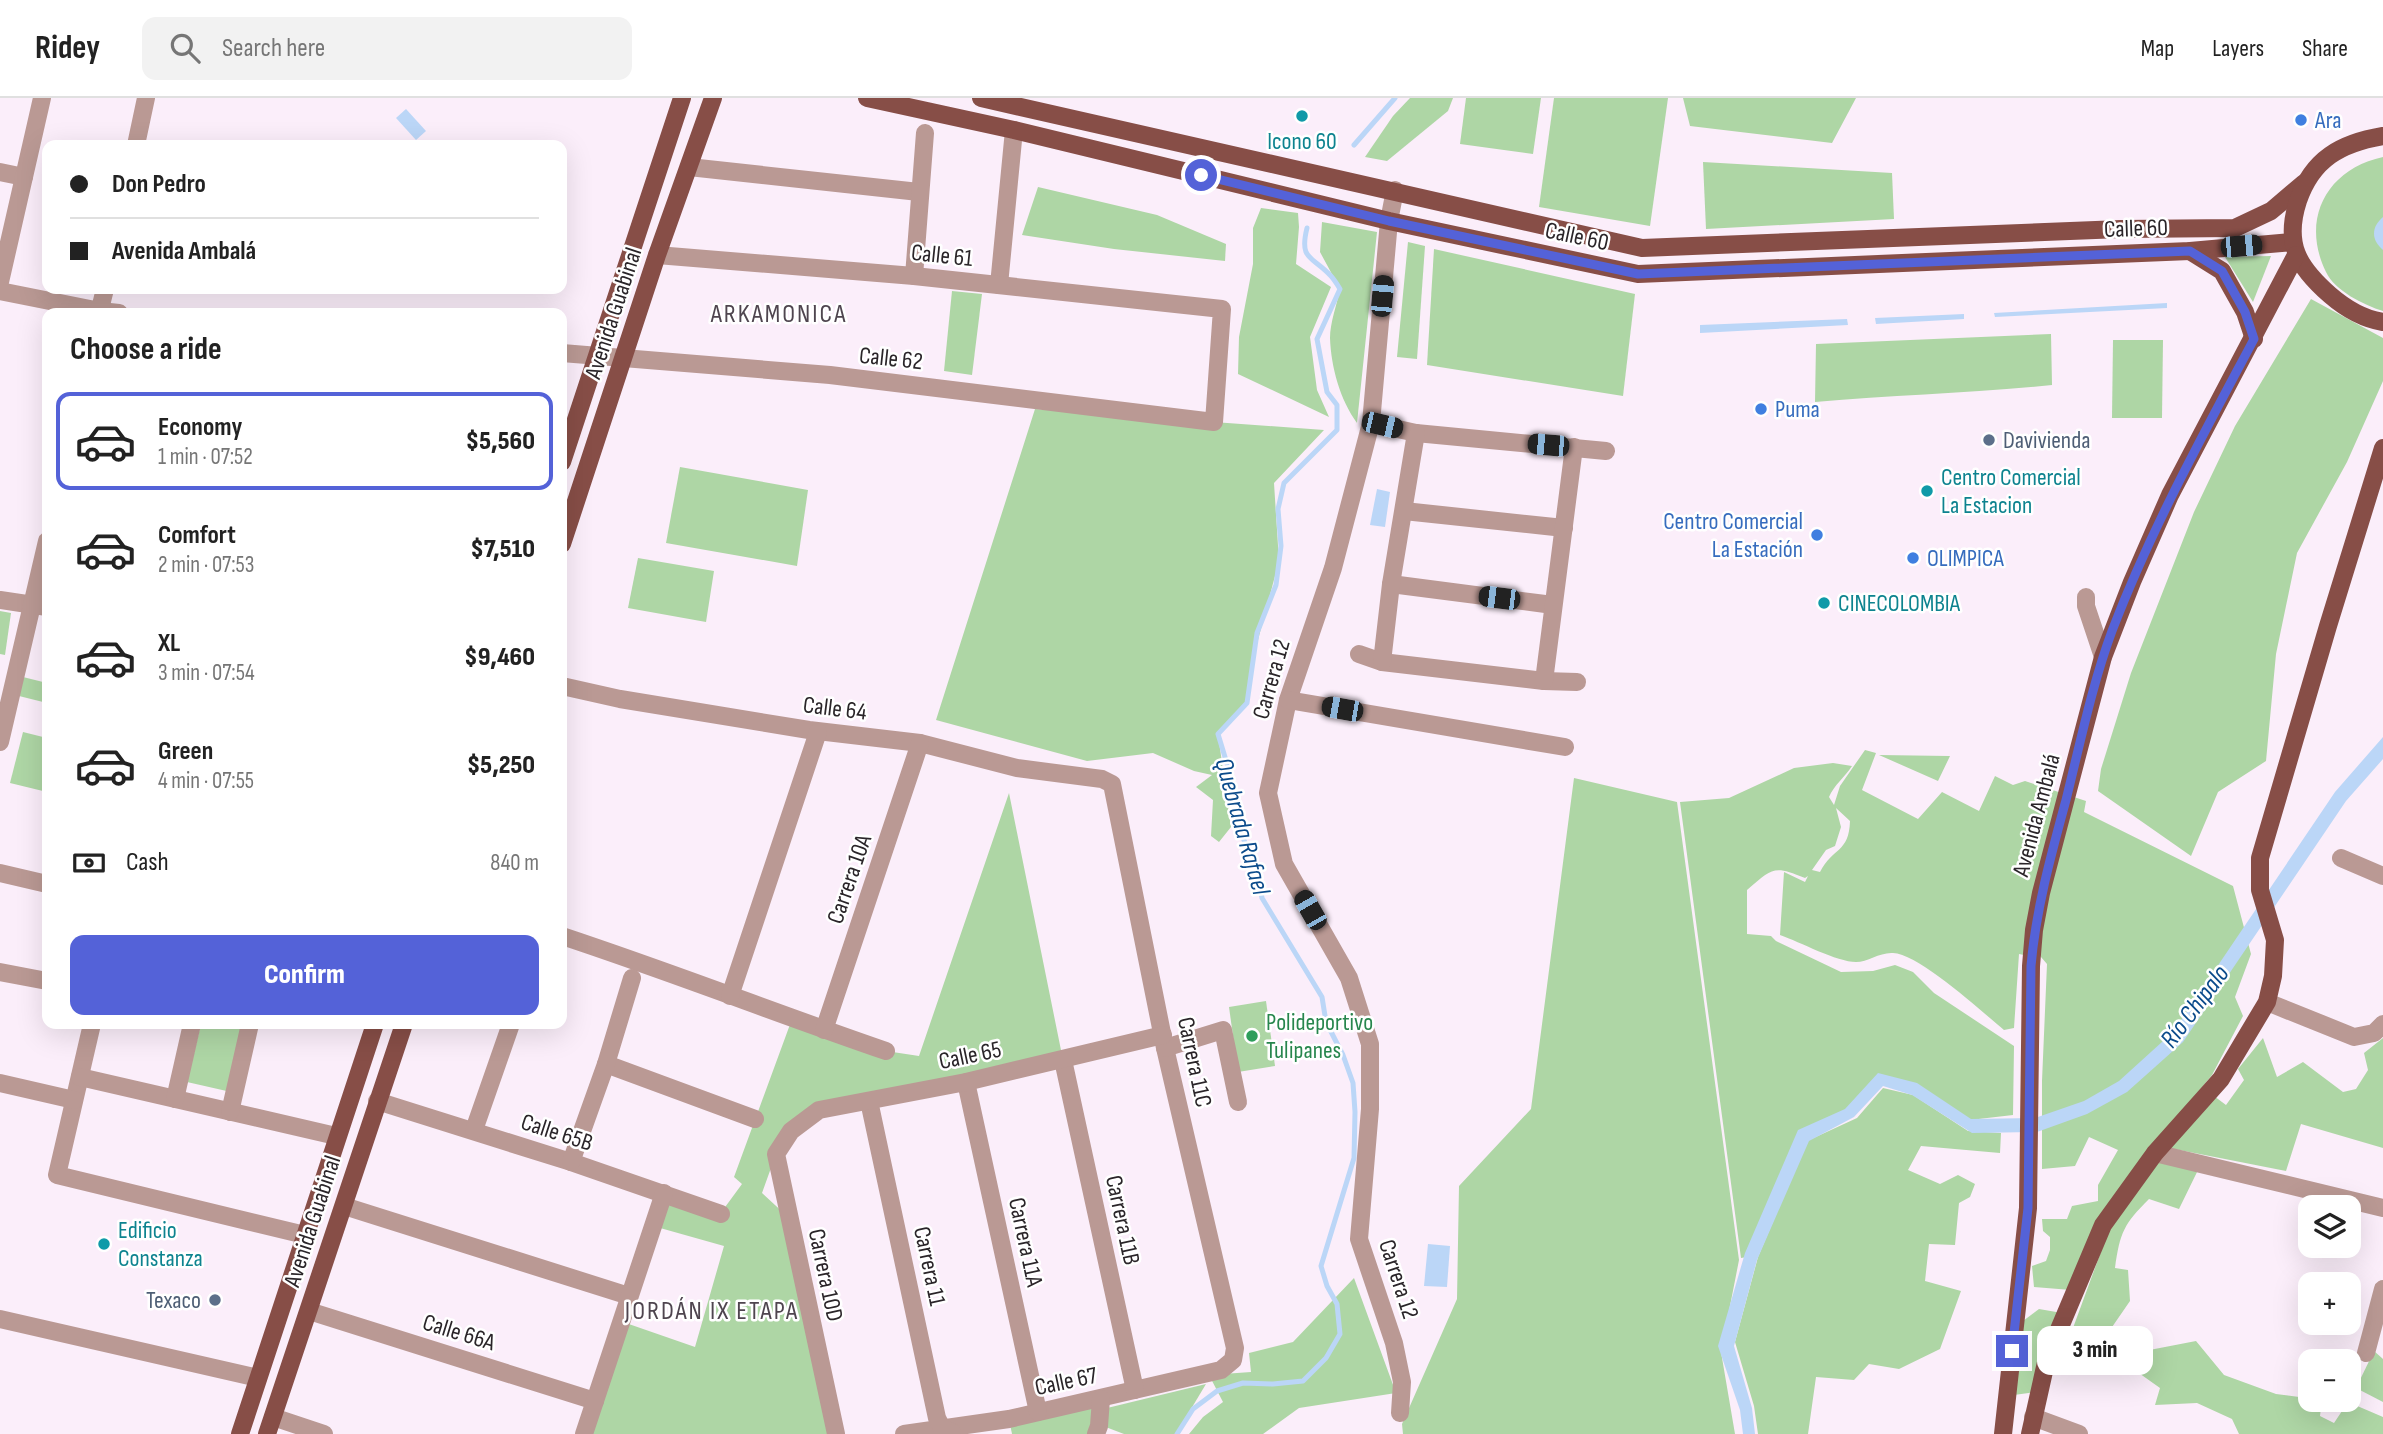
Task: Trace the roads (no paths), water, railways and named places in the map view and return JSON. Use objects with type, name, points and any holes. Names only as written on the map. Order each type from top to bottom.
[{"type":"main road","name":"Avenida Guabinal","points":[[567,447],[682,98]]},
{"type":"main road","name":"Avenida Guabinal","points":[[567,529],[657,255],[713,98]]},
{"type":"main road","name":"Calle 60","points":[[867,98],[1014,130],[1389,221],[1638,274],[2294,248]]},
{"type":"main road","name":"Calle 60","points":[[981,98],[1643,248],[2122,229],[2235,228],[2271,211],[2304,183],[2315,167],[2342,148],[2360,140],[2383,136]]},
{"type":"main road","name":"Avenida Ambalá","points":[[2003,1434],[2028,1208],[2031,966],[2041,893],[2103,657],[2170,495],[2254,339],[2294,248],[2292,220],[2304,183]]},
{"type":"main road","points":[[2294,248],[2303,268],[2335,299],[2352,311],[2383,322]]},
{"type":"main road","points":[[2190,251],[2222,271],[2245,312],[2254,339]]},
{"type":"main road","points":[[2031,1426],[2047,1358],[2103,1224],[2155,1153],[2221,1079],[2267,1002],[2273,976],[2275,940],[2260,891],[2260,858],[2383,448]]},
{"type":"main road","name":"Avenida Guabinal","points":[[240,1434],[373,1029]]},
{"type":"main road","name":"Avenida Guabinal","points":[[270,1425],[402,1029]]},
{"type":"street","points":[[0,282],[41,98]]},
{"type":"street","points":[[137,140],[146,98]]},
{"type":"street","points":[[999,285],[1014,130]]},
{"type":"street","points":[[914,276],[925,133]]},
{"type":"street","points":[[689,167],[919,191]]},
{"type":"street","points":[[0,172],[24,177]]},
{"type":"street","name":"Carrera 12","points":[[1395,190],[1389,221],[1371,423],[1333,568],[1288,700],[1268,793],[1284,864],[1349,978],[1370,1044],[1370,1109],[1359,1239],[1394,1343],[1402,1382],[1400,1413]]},
{"type":"street","name":"Calle 61","points":[[657,255],[914,276],[1222,309],[1214,422]]},
{"type":"street","points":[[0,291],[80,308]]},
{"type":"street","name":"Calle 62","points":[[567,354],[830,375],[1214,422]]},
{"type":"street","points":[[1371,423],[1416,433],[1606,451]]},
{"type":"street","points":[[1382,662],[1391,584],[1416,433]]},
{"type":"street","points":[[1544,681],[1574,447]]},
{"type":"street","points":[[1404,511],[1564,527]]},
{"type":"street","points":[[1391,584],[1553,605]]},
{"type":"street","points":[[0,741],[40,606],[42,587]]},
{"type":"street","points":[[2086,597],[2086,606],[2103,657]]},
{"type":"street","points":[[0,600],[40,606]]},
{"type":"street","points":[[1359,654],[1382,662],[1544,681],[1577,682]]},
{"type":"street","name":"Calle 64","points":[[567,687],[620,699],[818,732],[920,743],[1017,768],[1102,779]]},
{"type":"street","points":[[1288,700],[1565,747]]},
{"type":"street","points":[[730,996],[818,732]]},
{"type":"street","name":"Carrera 10A","points":[[824,1030],[920,743]]},
{"type":"street","name":"Carrera 11C","points":[[1102,779],[1112,784],[1164,1042],[1235,1348],[1233,1360]]},
{"type":"street","points":[[2341,858],[2383,876]]},
{"type":"street","points":[[0,873],[42,883]]},
{"type":"street","points":[[567,938],[886,1051]]},
{"type":"street","points":[[0,972],[42,980]]},
{"type":"street","points":[[571,1162],[606,1064],[632,978]]},
{"type":"street","points":[[2267,1002],[2354,1037],[2378,1029]]},
{"type":"street","points":[[91,1029],[57,1175],[305,1235]]},
{"type":"street","points":[[175,1099],[191,1029]]},
{"type":"street","points":[[230,1112],[249,1029]]},
{"type":"street","points":[[474,1130],[508,1029]]},
{"type":"street","name":"Calle 65","points":[[791,1131],[819,1110],[1223,1030],[1238,1102]]},
{"type":"street","name":"Carrera 11B","points":[[1063,1060],[1135,1390]]},
{"type":"street","points":[[606,1064],[755,1119]]},
{"type":"street","points":[[80,1077],[336,1136]]},
{"type":"street","name":"Carrera 11A","points":[[966,1082],[1038,1412]]},
{"type":"street","points":[[0,1083],[74,1100]]},
{"type":"street","name":"Calle 65B","points":[[377,1101],[474,1130],[721,1214]]},
{"type":"street","name":"Carrera 11","points":[[869,1101],[934,1405],[948,1431]]},
{"type":"street","name":"Carrera 10D","points":[[791,1131],[776,1154],[836,1434]]},
{"type":"street","points":[[2155,1153],[2383,1208]]},
{"type":"street","points":[[584,1434],[664,1193]]},
{"type":"street","points":[[344,1206],[629,1296]]},
{"type":"street","points":[[2366,1353],[2383,1289]]},
{"type":"street","name":"Calle 66A","points":[[309,1311],[595,1401]]},
{"type":"street","points":[[0,1319],[258,1378]]},
{"type":"street","name":"Calle 67","points":[[904,1434],[948,1431],[1101,1399],[1221,1370],[1233,1360]]},
{"type":"street","points":[[1096,1434],[1101,1399]]},
{"type":"street","points":[[270,1425],[324,1434]]},
{"type":"street","points":[[2031,1426],[2080,1434]]},
{"type":"water","points":[[406,109],[426,131],[416,140],[396,118]]},
{"type":"water","points":[[2383,217],[2383,250],[2376,242],[2374,233],[2376,225]]},
{"type":"water","points":[[2167,303],[2167,308],[1995,317],[1994,313]]},
{"type":"water","points":[[1964,314],[1964,319],[1876,324],[1875,318]]},
{"type":"water","points":[[1847,319],[1848,325],[1700,333],[1700,325]]},
{"type":"water","points":[[1377,489],[1390,492],[1385,527],[1370,525]]},
{"type":"water","name":"Río Chipalo","points":[[2383,737],[2383,759],[2346,801],[2183,1042],[2127,1092],[2087,1114],[2037,1132],[1972,1133],[1912,1095],[1883,1086],[1854,1117],[1809,1141],[1757,1260],[1734,1346],[1752,1408],[1755,1434],[1743,1434],[1740,1410],[1718,1346],[1745,1253],[1798,1130],[1845,1109],[1878,1073],[1917,1083],[1971,1119],[2035,1118],[2084,1101],[2119,1081],[2173,1032],[2335,792]]},
{"type":"water","points":[[1428,1244],[1450,1246],[1447,1287],[1424,1286]]},
{"type":"waterway","name":"Quebrada Rafael","points":[[1354,145],[1395,98]]},
{"type":"waterway","name":"Quebrada Rafael","points":[[1177,1434],[1193,1409],[1217,1391],[1243,1383],[1303,1381],[1326,1358],[1340,1334],[1337,1304],[1327,1286],[1321,1266],[1354,1158],[1353,1083],[1343,1055],[1326,1022],[1322,997],[1262,898],[1257,870],[1240,831],[1228,767],[1218,734],[1247,703],[1257,633],[1276,585],[1281,546],[1278,509],[1284,483],[1337,430],[1337,405],[1327,392],[1317,339],[1340,289],[1306,252],[1307,228]]},
{"type":"place","name":"Icono 60","points":[[1302,116]]},
{"type":"place","name":"Ara","points":[[2301,120]]},
{"type":"place","name":"Puma","points":[[1761,409]]},
{"type":"place","name":"Davivienda","points":[[1989,440]]},
{"type":"place","name":"Centro Comercial La Estacion","points":[[1927,491]]},
{"type":"place","name":"Centro Comercial La Estación","points":[[1817,535]]},
{"type":"place","name":"OLIMPICA","points":[[1913,558]]},
{"type":"place","name":"CINECOLOMBIA","points":[[1824,603]]},
{"type":"place","name":"Polideportivo Tulipanes","points":[[1252,1036]]},
{"type":"place","name":"Edificio Constanza","points":[[104,1244]]},
{"type":"place","name":"Texaco","points":[[215,1300]]},
{"type":"district","name":"ARKAMONICA","points":[[779,313]]},
{"type":"district","name":"JORDÁN IX ETAPA","points":[[712,1310]]}]
